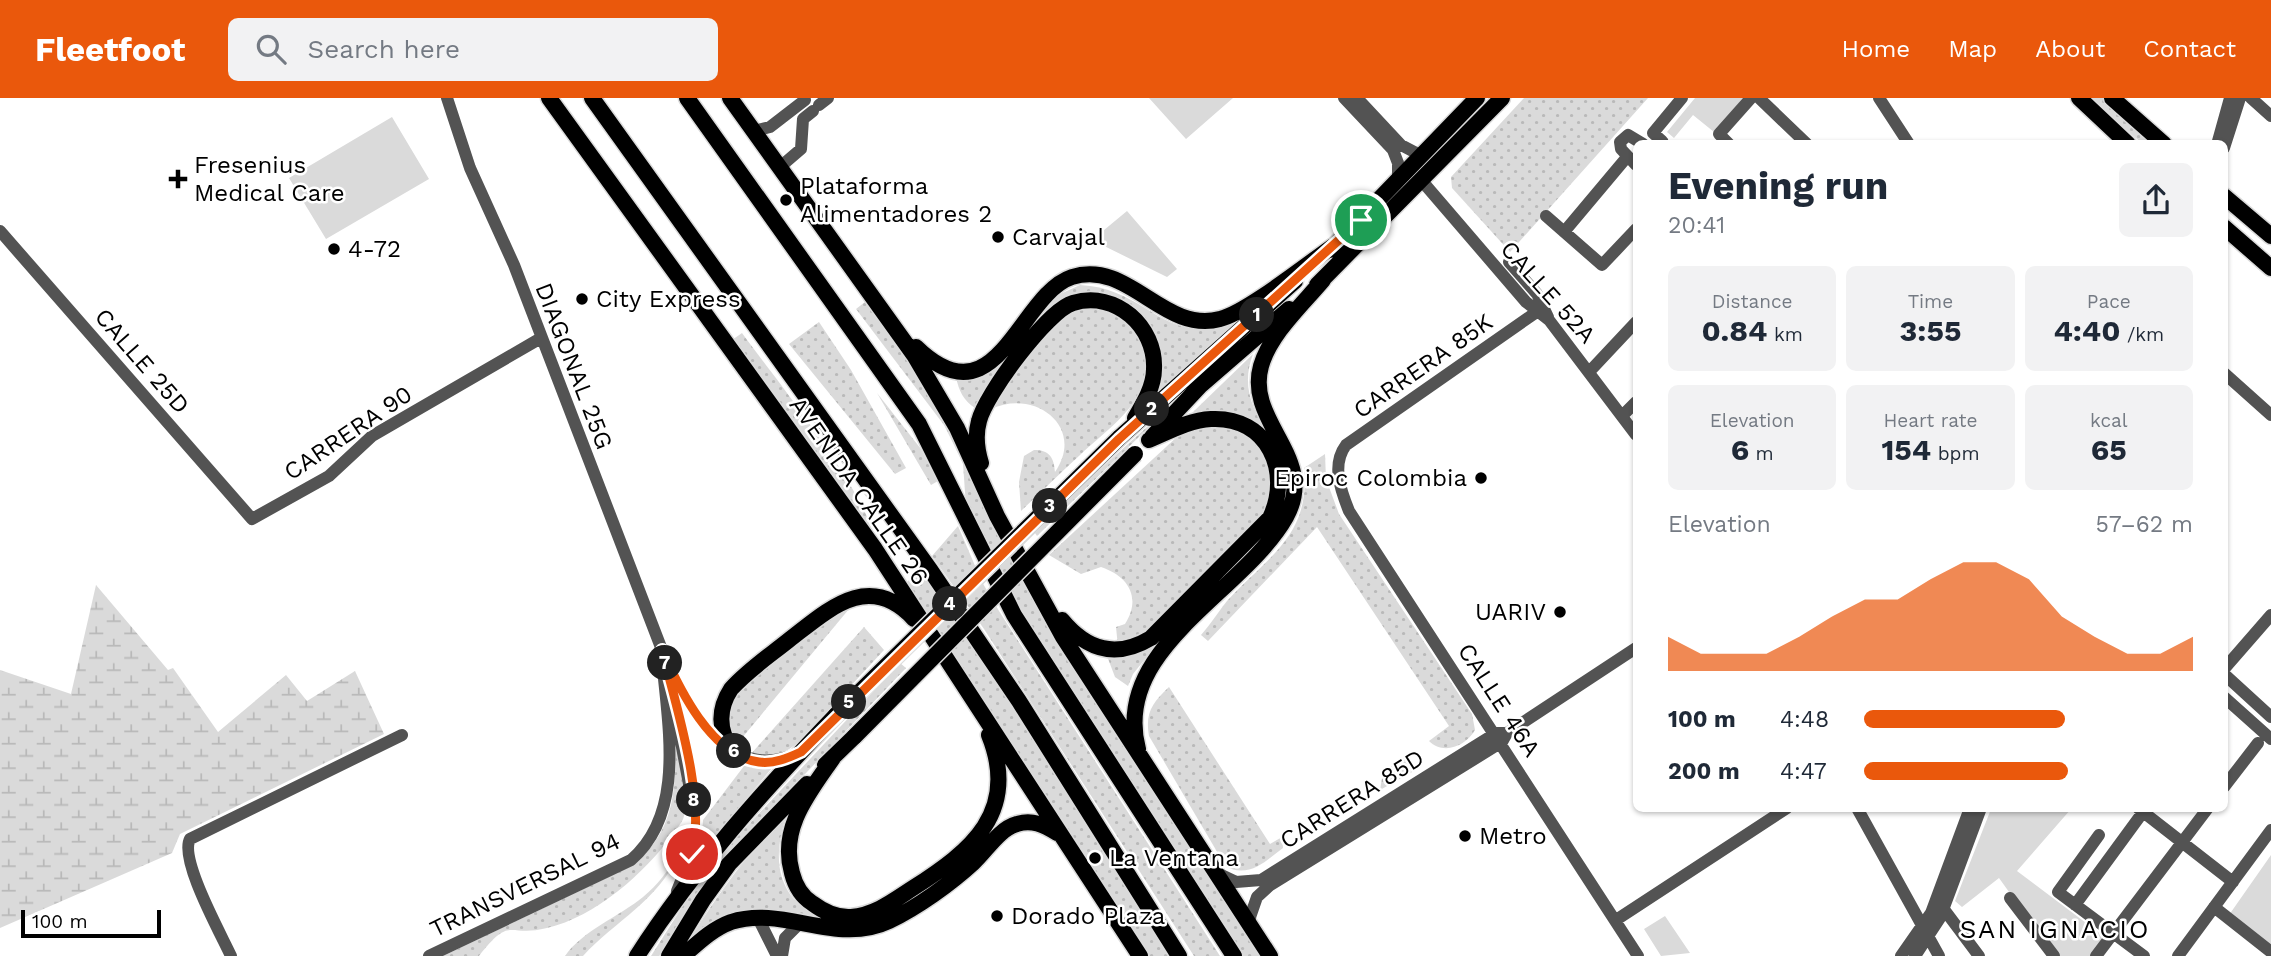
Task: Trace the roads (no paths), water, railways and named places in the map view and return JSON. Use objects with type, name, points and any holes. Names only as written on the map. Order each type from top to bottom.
[{"type":"main road","name":"AVENIDA CALLE 26","points":[[549,98],[875,549],[1140,956]]},
{"type":"main road","name":"AVENIDA CALLE 26","points":[[592,98],[931,571],[1019,701],[1179,956]]},
{"type":"main road","points":[[687,98],[912,414],[936,456],[1014,615],[1234,956]]},
{"type":"main road","points":[[730,98],[896,327],[957,428],[997,516],[1036,589],[1141,758],[1270,956]]},
{"type":"main road","points":[[637,956],[673,901],[720,842],[836,715],[1123,434],[1336,244],[1477,98]]},
{"type":"main road","points":[[670,956],[703,900],[729,864],[1200,386],[1323,280],[1502,98]]},
{"type":"main road","points":[[2080,98],[2124,140]]},
{"type":"main road","points":[[2112,98],[2159,140]]},
{"type":"main road","points":[[2228,199],[2271,236]]},
{"type":"main road","points":[[2228,230],[2271,268]]},
{"type":"main road","points":[[896,327],[940,366],[954,370],[971,370],[997,356],[1017,336],[1054,287],[1069,278],[1084,274],[1105,274],[1182,316],[1216,320],[1236,313],[1336,244]]},
{"type":"main road","points":[[1141,758],[1136,740],[1135,710],[1138,694],[1152,664],[1273,537],[1291,507],[1295,477],[1292,464],[1264,410],[1260,368],[1282,331],[1323,280]]},
{"type":"main road","points":[[997,516],[978,450],[978,422],[998,386],[1048,318],[1058,310],[1074,303],[1093,300],[1124,310],[1144,327],[1152,345],[1154,372],[1143,404],[1123,434]]},
{"type":"main road","points":[[1036,589],[1071,631],[1090,645],[1103,650],[1129,649],[1151,638],[1270,518],[1279,496],[1278,467],[1263,441],[1244,425],[1223,419],[1199,420],[1149,440]]},
{"type":"main road","points":[[732,750],[723,732],[720,716],[731,689],[833,606],[860,596],[882,598],[904,609],[933,639]]},
{"type":"main road","points":[[833,758],[797,811],[791,828],[788,858],[795,885],[806,899],[835,916],[865,915],[879,910],[965,851],[983,831],[996,800],[998,778],[994,749],[977,707]]},
{"type":"main road","points":[[683,956],[719,928],[742,919],[758,918],[838,930],[871,928],[898,916],[958,875],[1010,827],[1034,822],[1061,836]]},
{"type":"street","name":"DIAGONAL 25G","points":[[447,98],[470,167],[514,265],[662,650],[690,708],[732,750],[758,762],[772,762],[801,752]]},
{"type":"street","points":[[1344,98],[1393,150],[1398,163],[1398,182]]},
{"type":"street","points":[[1357,98],[1401,145],[1422,156]]},
{"type":"street","points":[[1661,140],[1653,133],[1682,98]]},
{"type":"street","points":[[1725,140],[1719,134],[1751,98]]},
{"type":"street","points":[[1759,98],[1803,140]]},
{"type":"street","points":[[1879,98],[1902,140]]},
{"type":"street","points":[[2218,140],[2230,98]]},
{"type":"street","points":[[2227,140],[2240,98]]},
{"type":"street","points":[[2251,98],[2271,116]]},
{"type":"street","points":[[783,118],[772,140],[777,163],[801,149],[810,107]]},
{"type":"street","points":[[754,131],[767,128],[810,107]]},
{"type":"street","points":[[1564,232],[1632,161],[1620,149],[1622,138],[1633,136],[1638,140]]},
{"type":"street","name":"CALLE 52A","points":[[1422,181],[1526,302],[1549,320],[1633,430]]},
{"type":"street","points":[[1546,216],[1602,265],[1633,238]]},
{"type":"street","name":"CALLE 25D","points":[[0,231],[252,519]]},
{"type":"street","points":[[1509,262],[1537,293],[1549,320]]},
{"type":"street","name":"CARRERA 85K","points":[[1339,461],[1346,446],[1538,311]]},
{"type":"street","points":[[1590,371],[1633,325]]},
{"type":"street","name":"CARRERA 90","points":[[252,519],[329,476],[372,436],[541,338]]},
{"type":"street","points":[[2228,376],[2270,411]]},
{"type":"street","points":[[1623,415],[1633,405]]},
{"type":"street","name":"CALLE 46A","points":[[1339,461],[1340,486],[1349,511],[1502,736],[1638,956]]},
{"type":"street","points":[[2228,667],[2271,615]]},
{"type":"street","name":"DIAGONAL 25G","points":[[662,650],[688,765],[696,821],[692,854],[673,901]]},
{"type":"street","name":"TRANSVERSAL 94","points":[[429,956],[631,860],[650,841],[665,802],[668,773],[662,650]]},
{"type":"street","name":"CARRERA 85D","points":[[1248,923],[1256,897],[1269,886],[1633,650]]},
{"type":"street","points":[[2228,676],[2271,717]]},
{"type":"street","points":[[2228,701],[2265,741],[2228,783]]},
{"type":"street","points":[[231,956],[191,867],[187,851],[193,837],[402,735]]},
{"type":"street","name":"CARRERA 85D","points":[[1216,872],[1236,882],[1261,880],[1502,736]]},
{"type":"street","points":[[1616,920],[1781,812]]},
{"type":"street","points":[[1859,812],[1939,956]]},
{"type":"street","points":[[1915,956],[1927,930],[1969,812]]},
{"type":"street","points":[[1901,956],[1927,930],[1943,908],[1979,812]]},
{"type":"street","points":[[2075,905],[2141,812]]},
{"type":"street","points":[[2144,812],[2233,882]]},
{"type":"street","points":[[2095,956],[2205,812]]},
{"type":"street","points":[[2178,956],[2271,830]]},
{"type":"street","points":[[2099,835],[2058,892],[2144,956]]},
{"type":"street","points":[[2010,898],[2054,956]]},
{"type":"street","points":[[2214,907],[2263,951]]},
{"type":"street","points":[[1943,908],[1979,956]]},
{"type":"street","points":[[758,918],[777,956]]},
{"type":"street","points":[[782,956],[785,938],[799,924]]},
{"type":"place","name":"Fresenius Medical Care","points":[[178,179]]},
{"type":"place","name":"Plataforma Alimentadores 2","points":[[786,200]]},
{"type":"place","name":"Carvajal","points":[[998,237]]},
{"type":"place","name":"4-72","points":[[334,249]]},
{"type":"place","name":"City Express","points":[[582,299]]},
{"type":"place","name":"Epiroc Colombia","points":[[1481,478]]},
{"type":"place","name":"UARIV","points":[[1560,612]]},
{"type":"place","name":"Metro","points":[[1465,836]]},
{"type":"place","name":"La Ventana","points":[[1095,858]]},
{"type":"place","name":"Dorado Plaza","points":[[997,916]]},
{"type":"district","name":"SAN IGNACIO","points":[[2055,929]]}]
